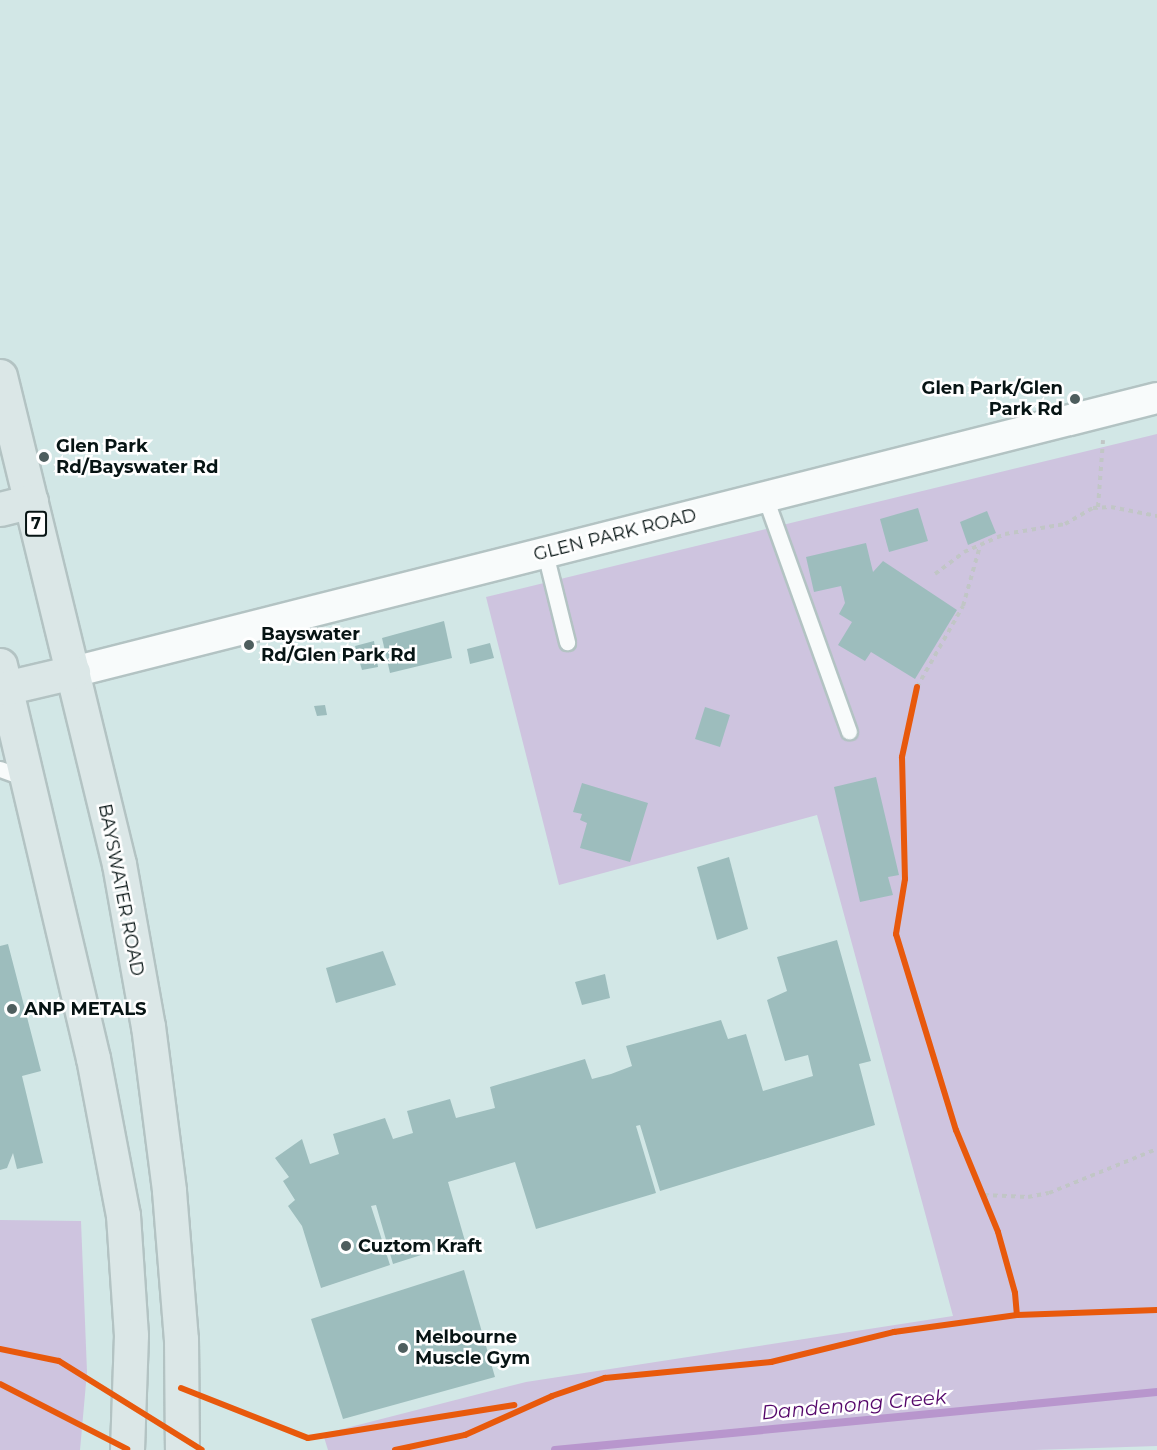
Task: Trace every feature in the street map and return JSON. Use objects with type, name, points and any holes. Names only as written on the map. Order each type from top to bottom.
[{"type":"main road","name":"BAYSWATER ROAD","points":[[0,376],[15,505],[73,672],[118,864],[148,1026],[170,1191],[181,1339],[182,1450]]},
{"type":"main road","points":[[73,672],[3,676],[14,774],[93,1058],[123,1215],[130,1335],[127,1446]]},
{"type":"street","name":"GLEN PARK ROAD","points":[[73,672],[1157,398]]},
{"type":"lane","points":[[765,497],[849,731]]},
{"type":"lane","points":[[544,553],[567,642]]},
{"type":"path","points":[[1098,507],[1102,437]]},
{"type":"path","points":[[935,574],[980,545],[1017,530],[1065,524],[1098,507],[1157,516]]},
{"type":"path","points":[[915,695],[963,606],[980,545]]},
{"type":"path","points":[[984,1195],[1028,1197],[1049,1193],[1157,1149]]},
{"type":"path","points":[[980,1186],[988,1204]]},
{"type":"shaded area","points":[[1157,434],[1157,1446],[1034,1450],[328,1450],[323,1434],[526,1382],[953,1316],[817,815],[559,885],[486,597]]},
{"type":"shaded area","points":[[0,1220],[81,1221],[87,1372],[80,1450],[0,1450]]},
{"type":"building","points":[[918,508],[928,541],[889,552],[880,519]]},
{"type":"building","points":[[987,511],[996,533],[968,545],[960,522]]},
{"type":"building","points":[[866,543],[873,572],[883,561],[957,610],[915,679],[871,652],[865,661],[838,645],[852,622],[839,614],[845,603],[841,586],[814,592],[806,557]]},
{"type":"building","points":[[444,621],[452,658],[390,673],[382,638]]},
{"type":"building","points":[[374,641],[378,667],[362,670],[355,646]]},
{"type":"building","points":[[490,643],[494,658],[470,664],[467,649]]},
{"type":"building","points":[[325,705],[327,715],[317,716],[314,706]]},
{"type":"building","points":[[705,707],[730,715],[720,747],[695,739]]},
{"type":"building","points":[[876,777],[899,875],[888,877],[893,895],[860,902],[834,787]]},
{"type":"building","points":[[582,783],[648,803],[630,862],[580,848],[587,823],[580,820],[582,814],[573,812]]},
{"type":"building","points":[[729,857],[748,929],[717,940],[697,867]]},
{"type":"building","points":[[837,940],[871,1061],[859,1064],[875,1125],[660,1191],[640,1125],[636,1126],[656,1193],[536,1229],[515,1162],[448,1182],[465,1241],[393,1264],[376,1205],[371,1206],[390,1265],[321,1288],[302,1226],[288,1206],[295,1200],[283,1181],[289,1177],[275,1158],[302,1139],[310,1164],[339,1154],[333,1134],[385,1118],[393,1139],[413,1133],[407,1111],[450,1099],[456,1118],[495,1108],[490,1087],[585,1059],[592,1079],[611,1074],[632,1066],[626,1046],[721,1020],[728,1039],[746,1034],[763,1091],[813,1076],[808,1055],[785,1061],[767,1000],[787,991],[777,957]]},
{"type":"building","name":"ANP METALS","points":[[8,944],[41,1071],[22,1076],[43,1163],[17,1169],[13,1153],[7,1168],[0,1170],[0,946]]},
{"type":"building","points":[[383,951],[396,985],[336,1003],[326,968]]},
{"type":"building","points":[[605,974],[610,998],[582,1005],[575,982]]},
{"type":"building","name":"Melbourne Muscle Gym","points":[[464,1270],[495,1377],[343,1419],[311,1319]]},
{"type":"waterway","name":"Dandenong Creek","points":[[555,1450],[1157,1392]]},
{"type":"cycle path","points":[[917,687],[902,757],[905,879],[896,934],[956,1130],[998,1232],[1015,1293],[1017,1315]]},
{"type":"cycle path","points":[[395,1450],[465,1435],[552,1396],[605,1378],[771,1362],[894,1332],[1017,1315],[1157,1310]]},
{"type":"cycle path","points":[[0,1349],[59,1361],[202,1450]]},
{"type":"cycle path","points":[[0,1384],[127,1449]]},
{"type":"cycle path","points":[[181,1388],[308,1438],[514,1405]]},
{"type":"place","name":"Glen Park/Glen Park Rd","points":[[1075,399]]},
{"type":"place","name":"Glen Park Rd/Bayswater Rd","points":[[44,457]]},
{"type":"place","name":"Bayswater Rd/Glen Park Rd","points":[[249,645]]},
{"type":"place","name":"ANP METALS","points":[[12,1009]]},
{"type":"place","name":"Cuztom Kraft","points":[[346,1246]]},
{"type":"place","name":"Melbourne Muscle Gym","points":[[403,1348]]}]
